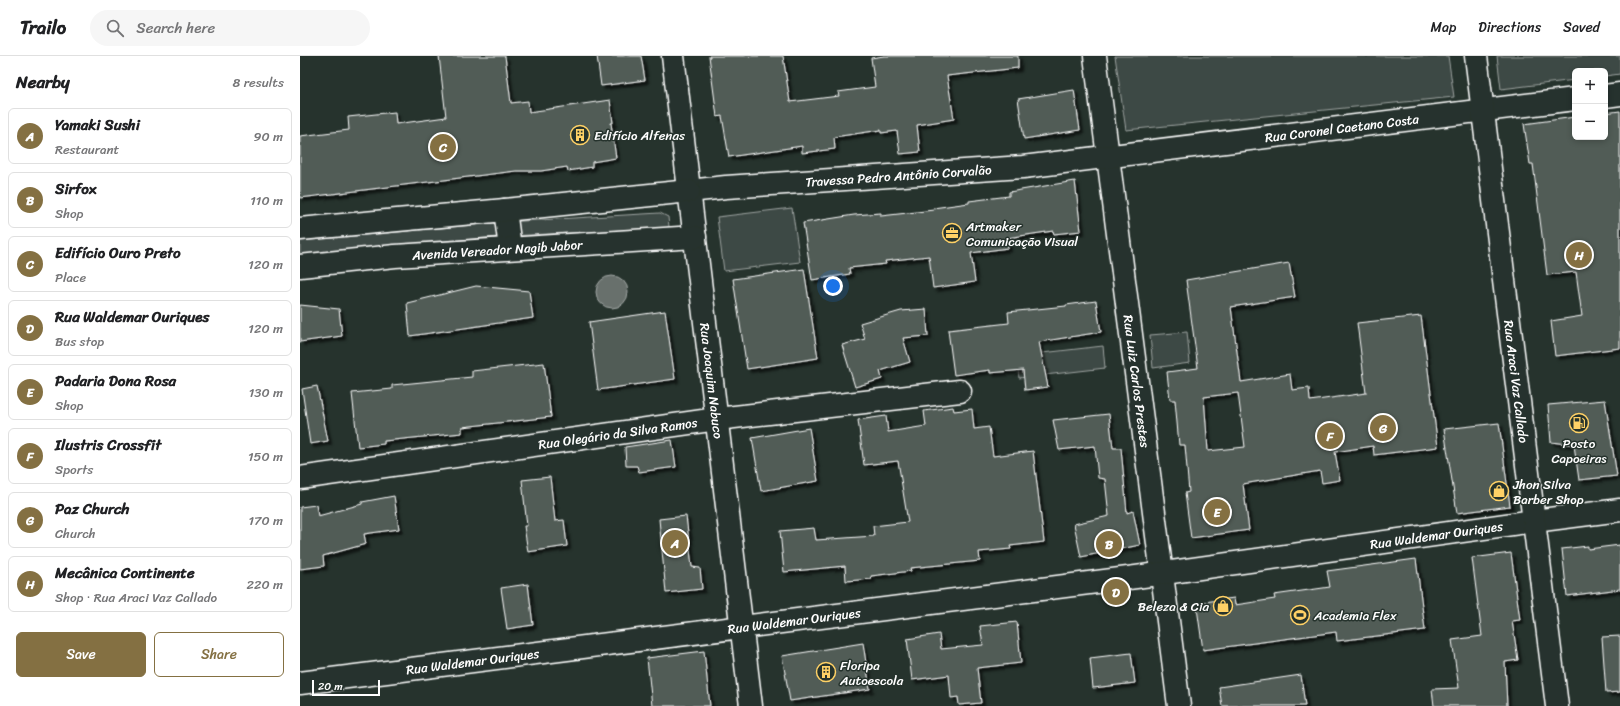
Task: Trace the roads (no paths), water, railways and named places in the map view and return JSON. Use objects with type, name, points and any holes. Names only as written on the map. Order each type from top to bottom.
[{"type":"street","name":"Rua Joaquim Nabuco","points":[[673,56],[751,706]]},
{"type":"street","name":"Rua Luiz Carlos Prestes","points":[[1094,56],[1179,706]]},
{"type":"street","name":"Rua Araci Vaz Callado","points":[[1476,56],[1557,706]]},
{"type":"street","points":[[1608,96],[1620,94]]},
{"type":"street","name":"Rua Coronel Caetano Costa","points":[[1108,157],[1572,99]]},
{"type":"street","name":"Travessa Pedro Antônio Corvalão","points":[[689,191],[726,187],[1023,167],[1108,157]]},
{"type":"street","points":[[300,229],[689,191]]},
{"type":"street","points":[[505,210],[510,248]]},
{"type":"street","name":"Avenida Vereador Nagib Jabor","points":[[300,266],[394,256],[695,237]]},
{"type":"street","name":"Rua Olegário da Silva Ramos","points":[[300,478],[717,419],[960,391]]},
{"type":"street","name":"Rua Waldemar Ouriques","points":[[300,683],[1161,573],[1620,510]]},
{"type":"place","name":"Edifício Alfenas","points":[[580,135]]},
{"type":"place","name":"Edifício Ouro Preto","points":[[443,147]]},
{"type":"place","name":"Artmaker Comunicação Visual","points":[[952,233]]},
{"type":"place","name":"Mecânica Continente","points":[[1579,255]]},
{"type":"place","name":"Posto Capoeiras","points":[[1579,423]]},
{"type":"place","name":"Paz Church","points":[[1383,428]]},
{"type":"place","name":"Ilustris Crossfit","points":[[1330,436]]},
{"type":"place","name":"Jhon Silva Barber Shop","points":[[1499,491]]},
{"type":"place","name":"Padaria Dona Rosa","points":[[1217,512]]},
{"type":"place","name":"Yamaki Sushi","points":[[675,543]]},
{"type":"place","name":"Sirfox","points":[[1109,544]]},
{"type":"place","name":"Rua Waldemar Ouriques","points":[[1116,592]]},
{"type":"place","name":"Beleza & Cia","points":[[1223,606]]},
{"type":"place","name":"Academia Flex","points":[[1300,615]]},
{"type":"place","name":"Floripa Autoescola","points":[[826,672]]}]
